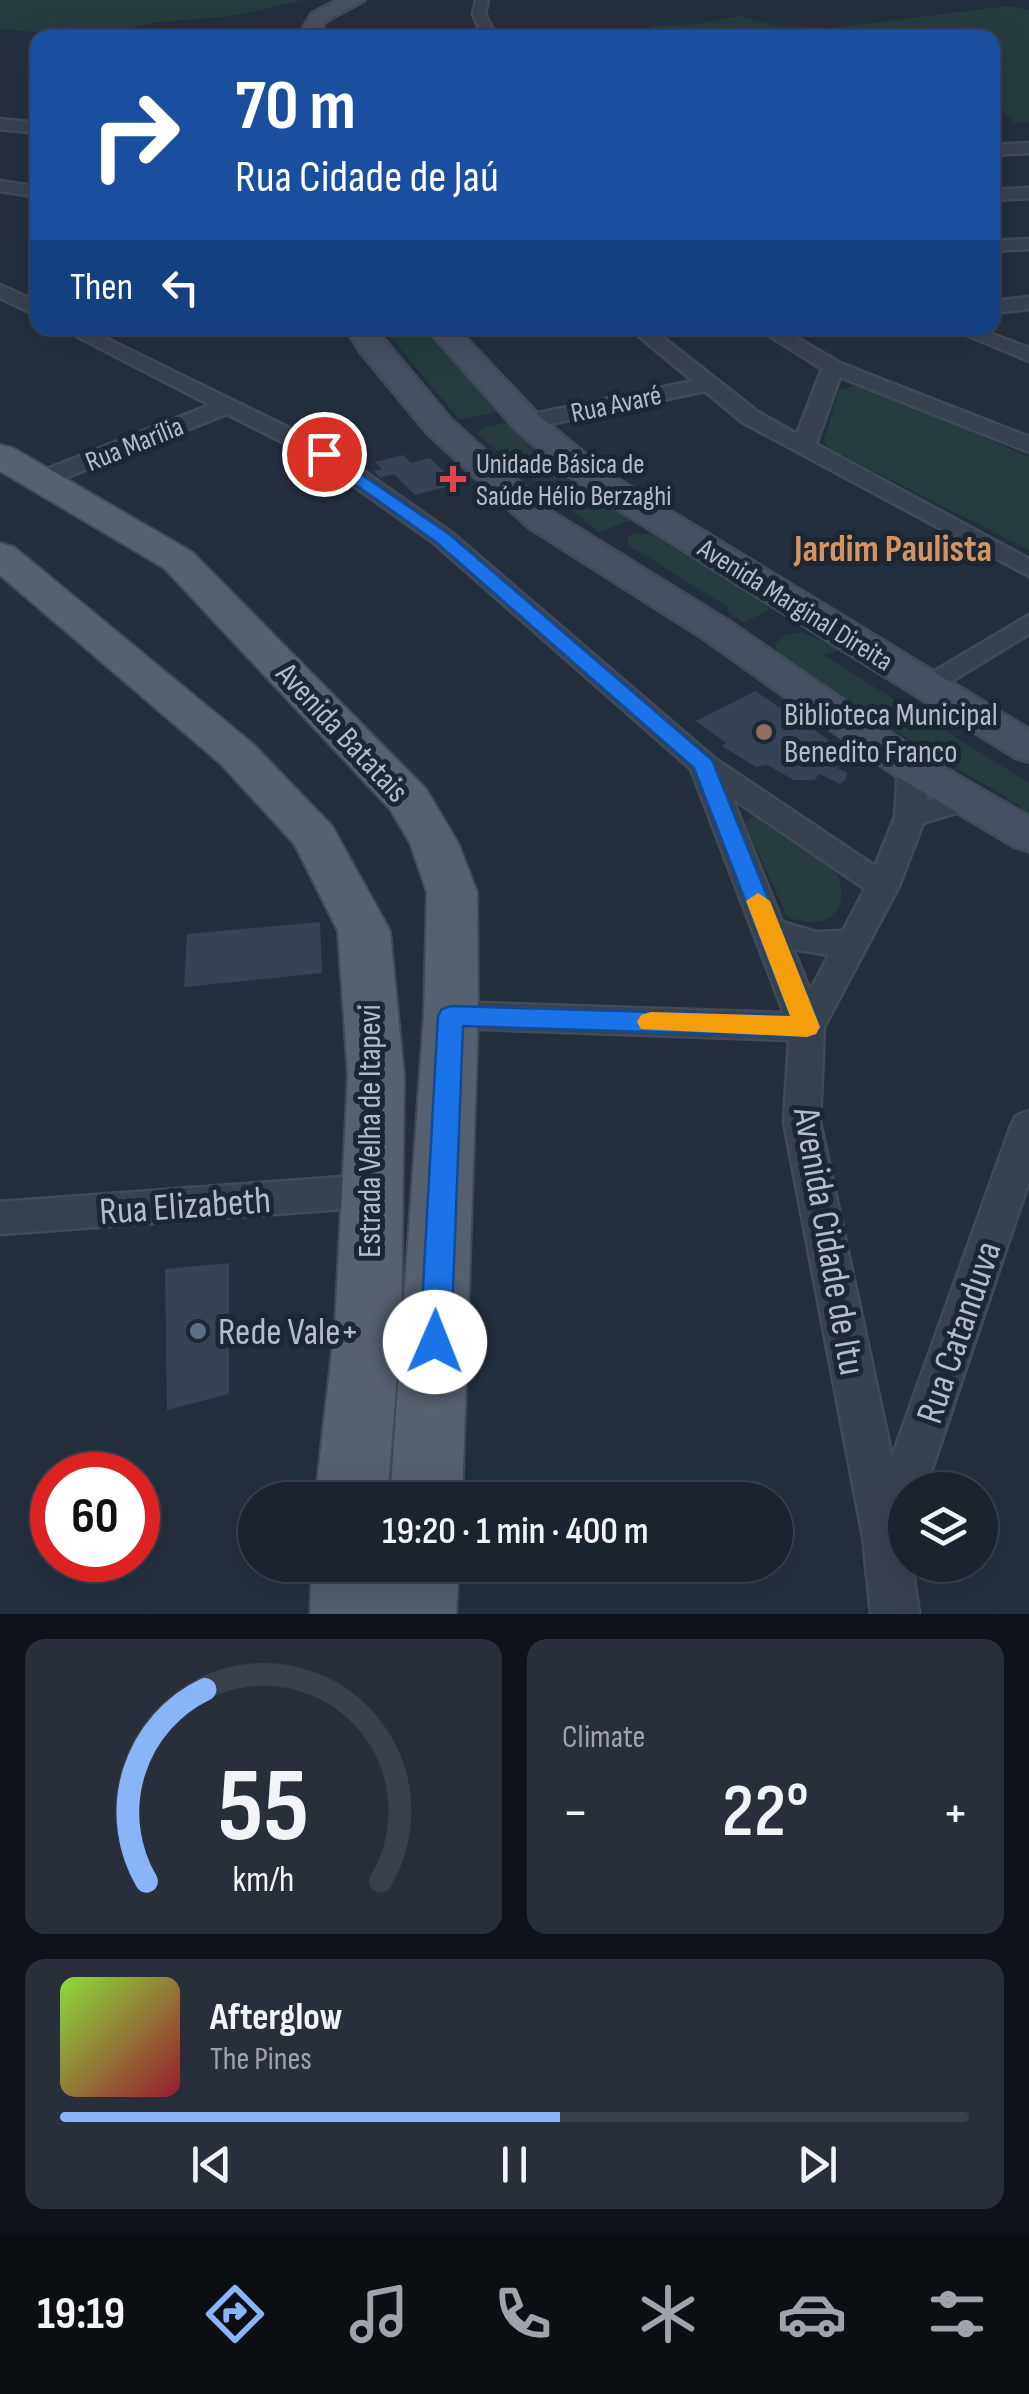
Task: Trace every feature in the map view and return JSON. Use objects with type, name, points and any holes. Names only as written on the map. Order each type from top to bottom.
[{"type":"main road","points":[[297,8],[316,0]]},
{"type":"main road","points":[[309,30],[318,17],[355,0]]},
{"type":"main road","points":[[364,335],[438,425],[541,520],[757,659],[913,768],[1029,836]]},
{"type":"main road","name":"Avenida Marginal Direita","points":[[447,335],[527,422],[594,480],[1029,748]]},
{"type":"main road","name":"Avenida Batatais","points":[[21,468],[178,560],[409,800],[434,844],[452,892],[451,1016],[427,1482]]},
{"type":"main road","name":"Estrada Velha de Itapevi","points":[[0,555],[237,754],[315,837],[364,931],[376,1076],[368,1326],[353,1482]]},
{"type":"main road","points":[[757,659],[756,642],[762,631],[788,620],[818,621]]},
{"type":"main road","points":[[347,1614],[348,1582]]},
{"type":"main road","points":[[420,1614],[421,1582]]},
{"type":"street","points":[[482,0],[479,14],[486,30]]},
{"type":"street","points":[[0,124],[30,127]]},
{"type":"street","points":[[1000,150],[1029,148]]},
{"type":"street","points":[[5,190],[30,192]]},
{"type":"street","points":[[1000,195],[1029,193]]},
{"type":"street","points":[[1000,246],[1029,244]]},
{"type":"street","points":[[0,291],[30,306]]},
{"type":"street","points":[[1000,306],[1029,304]]},
{"type":"street","name":"Avenida Cidade de Itu","points":[[84,335],[324,454],[443,538],[704,765],[883,886]]},
{"type":"street","points":[[647,335],[750,416],[1029,569]]},
{"type":"street","points":[[779,335],[832,367],[1029,445]]},
{"type":"street","points":[[978,335],[1029,355]]},
{"type":"street","points":[[804,445],[832,367]]},
{"type":"street","name":"Rua Avaré","points":[[527,422],[706,385]]},
{"type":"street","name":"Rua Marília","points":[[21,468],[225,407]]},
{"type":"street","points":[[927,684],[1029,623]]},
{"type":"street","name":"Avenida Cidade de Itu","points":[[704,765],[807,1027],[802,1122],[886,1537],[895,1614]]},
{"type":"street","points":[[451,1016],[807,1027],[883,886],[910,817],[913,768]]},
{"type":"street","points":[[910,817],[966,798]]},
{"type":"street","points":[[770,930],[816,944],[852,942]]},
{"type":"street","name":"Rua Catanduva","points":[[886,1537],[1029,1126]]},
{"type":"street","name":"Rua Elizabeth","points":[[0,1218],[370,1191]]},
{"type":"green space","points":[[0,0],[302,0],[240,15],[153,23],[122,30],[0,29]]},
{"type":"green space","points":[[1007,6],[1029,10],[1029,122],[1015,123],[1000,109],[1000,30],[656,30],[651,26],[698,24],[740,16],[776,26],[832,28]]},
{"type":"green space","points":[[389,335],[431,335],[497,412],[460,420]]},
{"type":"green space","points":[[861,384],[1029,457],[1029,550],[829,448],[824,440],[839,390]]},
{"type":"green space","points":[[508,423],[630,521],[599,532],[477,434],[485,427]]},
{"type":"green space","points":[[635,533],[651,534],[754,597],[765,597],[778,604],[745,623],[729,613],[728,607],[628,545],[628,537]]},
{"type":"green space","points":[[802,632],[840,650],[823,655],[1029,783],[1029,823],[1019,805],[800,675],[775,644],[785,635]]},
{"type":"green space","points":[[751,817],[762,817],[827,861],[841,887],[837,910],[829,917],[817,922],[787,916],[745,823]]},
{"type":"building","points":[[403,455],[411,463],[430,458],[457,484],[415,495],[394,474],[380,478],[374,471],[382,469],[375,462]]},
{"type":"building","name":"Biblioteca Municipal Benedito Franco","points":[[755,691],[850,754],[837,768],[847,773],[846,779],[840,784],[820,774],[814,780],[794,780],[767,765],[756,767],[722,746],[726,743],[696,721]]},
{"type":"building","points":[[320,922],[322,973],[184,987],[187,934]]},
{"type":"building","name":"Rede Vale+","points":[[229,1263],[229,1394],[167,1410],[165,1269]]},
{"type":"slow traffic","points":[[651,1022],[807,1027],[758,901]]},
{"type":"place","name":"Unidade Básica de Saúde Hélio Berzaghi","points":[[453,479]]},
{"type":"place","name":"Biblioteca Municipal Benedito Franco","points":[[764,732]]},
{"type":"place","name":"Rede Vale+","points":[[198,1331]]},
{"type":"district","name":"Jardim Paulista","points":[[893,548]]},
{"type":"route","points":[[324,454],[443,538],[704,765],[807,1027],[451,1016],[435,1342]]}]
